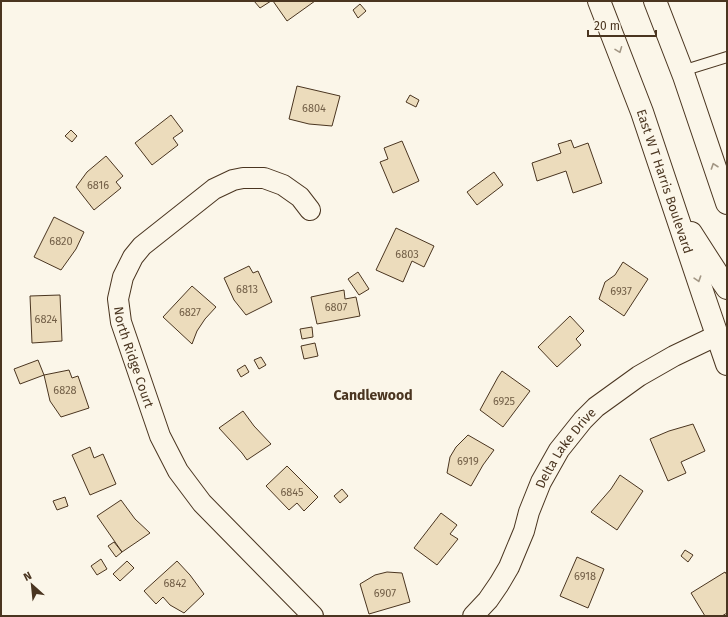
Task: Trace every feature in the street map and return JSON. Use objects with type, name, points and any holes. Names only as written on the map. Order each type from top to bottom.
[{"type":"main road","name":"East W T Harris Boulevard","points":[[599,1],[642,112],[704,297],[722,339],[727,364]]},
{"type":"main road","points":[[654,1],[682,71],[727,203]]},
{"type":"main road","points":[[672,201],[727,288]]},
{"type":"street","name":"North Ridge Court","points":[[310,210],[300,197],[283,185],[264,178],[243,178],[233,180],[214,189],[142,246],[133,257],[123,277],[118,299],[121,322],[160,436],[178,471],[202,503],[313,616]]},
{"type":"street","name":"Delta Lake Drive","points":[[473,616],[488,600],[509,567],[524,531],[529,512],[541,482],[559,450],[583,420],[596,407],[639,376],[674,356],[722,339]]},
{"type":"lane","points":[[682,71],[727,57]]},
{"type":"building","points":[[254,1],[271,1],[260,8]]},
{"type":"building","points":[[273,1],[315,1],[287,21]]},
{"type":"building","points":[[360,4],[366,11],[358,18],[353,10]]},
{"type":"building","points":[[297,86],[340,96],[332,126],[309,124],[289,119]]},
{"type":"building","points":[[410,95],[419,100],[416,107],[406,102]]},
{"type":"building","points":[[171,115],[183,131],[173,138],[178,145],[152,165],[135,143]]},
{"type":"building","points":[[71,130],[77,136],[72,142],[65,136]]},
{"type":"building","points":[[571,140],[574,148],[588,143],[602,183],[573,193],[566,171],[537,181],[532,163],[561,153],[558,144]]},
{"type":"building","points":[[402,141],[419,181],[393,193],[380,162],[388,159],[384,148]]},
{"type":"building","points":[[106,156],[123,176],[116,182],[121,188],[94,210],[76,187],[87,172]]},
{"type":"building","points":[[494,172],[503,185],[477,205],[467,192]]},
{"type":"building","points":[[54,217],[84,232],[76,249],[61,270],[34,257]]},
{"type":"building","points":[[396,228],[434,246],[424,267],[412,261],[403,282],[376,270]]},
{"type":"building","points":[[623,262],[648,279],[624,316],[599,299],[605,282],[615,275]]},
{"type":"building","points":[[249,266],[253,273],[258,271],[272,302],[246,315],[234,300],[224,278]]},
{"type":"building","points":[[358,272],[369,289],[359,295],[348,279]]},
{"type":"building","points":[[192,286],[216,307],[197,331],[192,344],[163,317]]},
{"type":"building","points":[[344,290],[345,299],[356,297],[360,316],[317,324],[311,297]]},
{"type":"building","points":[[60,295],[62,341],[32,343],[30,296]]},
{"type":"building","points":[[570,316],[584,331],[576,339],[581,345],[557,367],[538,347]]},
{"type":"building","points":[[312,327],[313,337],[302,339],[300,329]]},
{"type":"building","points":[[315,343],[318,356],[304,359],[301,346]]},
{"type":"building","points":[[261,357],[266,365],[259,369],[254,360]]},
{"type":"building","points":[[38,360],[44,375],[20,384],[14,369]]},
{"type":"building","points":[[245,365],[249,372],[241,377],[237,370]]},
{"type":"building","points":[[69,370],[72,378],[78,376],[89,408],[61,417],[50,401],[44,375]]},
{"type":"building","points":[[502,371],[530,391],[503,427],[480,410]]},
{"type":"building","points":[[243,411],[254,426],[271,444],[247,460],[219,428]]},
{"type":"building","points":[[693,424],[705,451],[681,462],[686,473],[668,481],[650,439],[669,431]]},
{"type":"building","points":[[468,435],[494,450],[471,486],[447,473],[450,457],[456,447]]},
{"type":"building","points":[[90,447],[94,458],[103,454],[116,484],[90,495],[72,455]]},
{"type":"building","points":[[287,466],[318,497],[304,511],[297,503],[289,510],[266,486]]},
{"type":"building","points":[[620,475],[643,491],[617,530],[591,512],[611,489]]},
{"type":"building","points":[[342,489],[348,496],[340,503],[334,496]]},
{"type":"building","points":[[65,497],[68,506],[57,510],[53,501]]},
{"type":"building","points":[[121,500],[135,519],[150,533],[122,552],[97,516]]},
{"type":"building","points":[[441,513],[457,525],[450,534],[458,539],[437,565],[414,548]]},
{"type":"building","points":[[114,542],[122,552],[116,557],[108,546]]},
{"type":"building","points":[[685,550],[693,555],[688,562],[681,556]]},
{"type":"building","points":[[577,557],[604,569],[588,608],[560,596]]},
{"type":"building","points":[[101,559],[107,569],[97,575],[91,566]]},
{"type":"building","points":[[127,561],[134,568],[120,581],[113,574]]},
{"type":"building","points":[[177,561],[204,594],[184,613],[170,605],[163,597],[156,604],[144,591]]},
{"type":"building","points":[[387,572],[402,573],[410,602],[369,614],[360,584],[375,575]]},
{"type":"building","points":[[725,572],[727,575],[727,613],[722,616],[705,616],[691,593]]},
{"type":"district","name":"Candlewood","points":[[373,395]]}]
